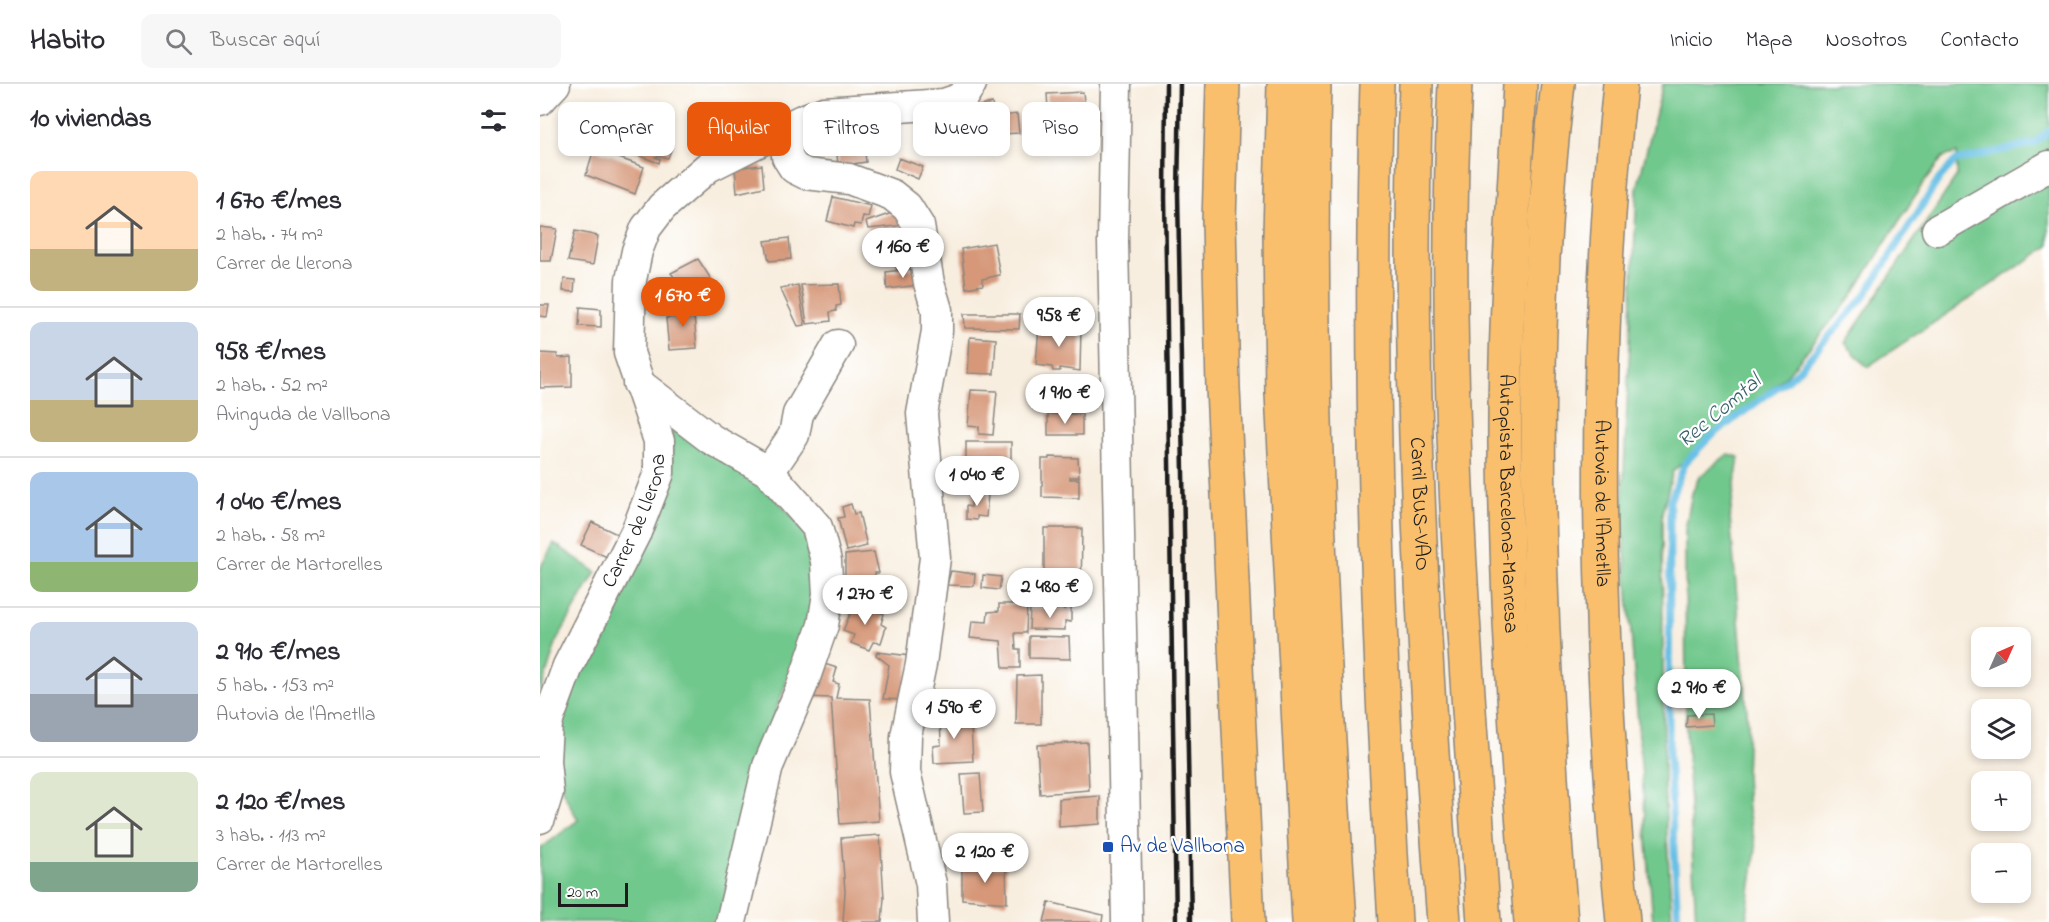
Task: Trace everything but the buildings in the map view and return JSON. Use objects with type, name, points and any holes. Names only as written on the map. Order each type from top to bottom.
[{"type":"highway","points":[[1224,84],[1219,222],[1223,388],[1248,922]]},
{"type":"highway","points":[[1284,84],[1280,234],[1282,393],[1309,922]]},
{"type":"highway","points":[[1314,84],[1311,274],[1314,406],[1331,783],[1340,922]]},
{"type":"highway","points":[[1377,84],[1372,226],[1373,360],[1377,532],[1395,922]]},
{"type":"highway","name":"Carril BUS-VAO","points":[[1416,84],[1411,240],[1412,336],[1425,643],[1444,922]]},
{"type":"highway","points":[[1455,84],[1450,228],[1452,403],[1460,579],[1484,922]]},
{"type":"highway","name":"Autopista Barcelona-Manresa","points":[[1520,84],[1507,341],[1505,447],[1513,668],[1531,922]]},
{"type":"highway","points":[[1558,84],[1544,224],[1536,400],[1544,669],[1562,922]]},
{"type":"highway","name":"Autovia de l'Ametlla","points":[[1620,84],[1607,213],[1599,388],[1599,529],[1610,772],[1623,922]]},
{"type":"highway","points":[[1607,213],[1644,84]]},
{"type":"highway","points":[[1421,922],[1418,806],[1425,643]]},
{"type":"street","points":[[540,100],[555,84]]},
{"type":"street","name":"Carrer de Llerona","points":[[791,126],[825,112],[944,104],[962,98],[971,84]]},
{"type":"street","points":[[1116,84],[1113,241],[1126,922]]},
{"type":"street","name":"Carrer de Llerona","points":[[540,818],[548,792],[545,761],[547,723],[568,666],[636,531],[659,473],[659,441],[629,353],[631,280],[637,252],[646,228],[662,207],[708,167],[730,156]]},
{"type":"street","points":[[788,156],[794,168],[806,174],[849,179],[892,195],[907,207],[919,226],[929,283],[937,310],[937,331],[922,414],[935,558],[921,664],[906,736],[905,772],[931,884],[933,922]]},
{"type":"street","points":[[1937,230],[2049,166]]},
{"type":"street","points":[[769,471],[794,435],[798,414],[838,345]]},
{"type":"street","points":[[638,383],[711,439],[769,471],[817,527],[826,561],[828,594],[823,626],[806,676],[768,766],[731,922]]},
{"type":"green space","points":[[1663,84],[2049,84],[2049,246],[1867,367],[1845,343],[1957,176],[1957,153],[1943,157],[1920,188],[1852,296],[1787,375],[1673,471],[1662,513],[1664,785],[1672,922],[1653,922],[1622,514],[1637,189]]},
{"type":"green space","points":[[672,428],[760,482],[806,531],[817,566],[812,614],[758,759],[719,922],[540,922],[540,849],[578,820],[562,790],[556,734],[580,670],[671,477]]},
{"type":"green space","points":[[1728,454],[1739,457],[1730,517],[1748,724],[1746,775],[1748,811],[1756,848],[1746,922],[1696,922],[1686,733],[1685,530],[1692,493],[1699,477]]},
{"type":"green space","points":[[554,543],[596,572],[557,640],[540,694],[540,568]]},
{"type":"waterway","name":"Rec Comtal","points":[[1678,922],[1669,754],[1670,501],[1685,463],[1709,438],[1795,374],[1864,297],[1939,179],[1955,161],[2035,143],[2049,131]]},
{"type":"railway","points":[[1166,84],[1165,197],[1176,922]]},
{"type":"railway","points":[[1180,84],[1178,193],[1191,922]]},
{"type":"place","name":"Av de Vallbona","points":[[1108,847]]}]
